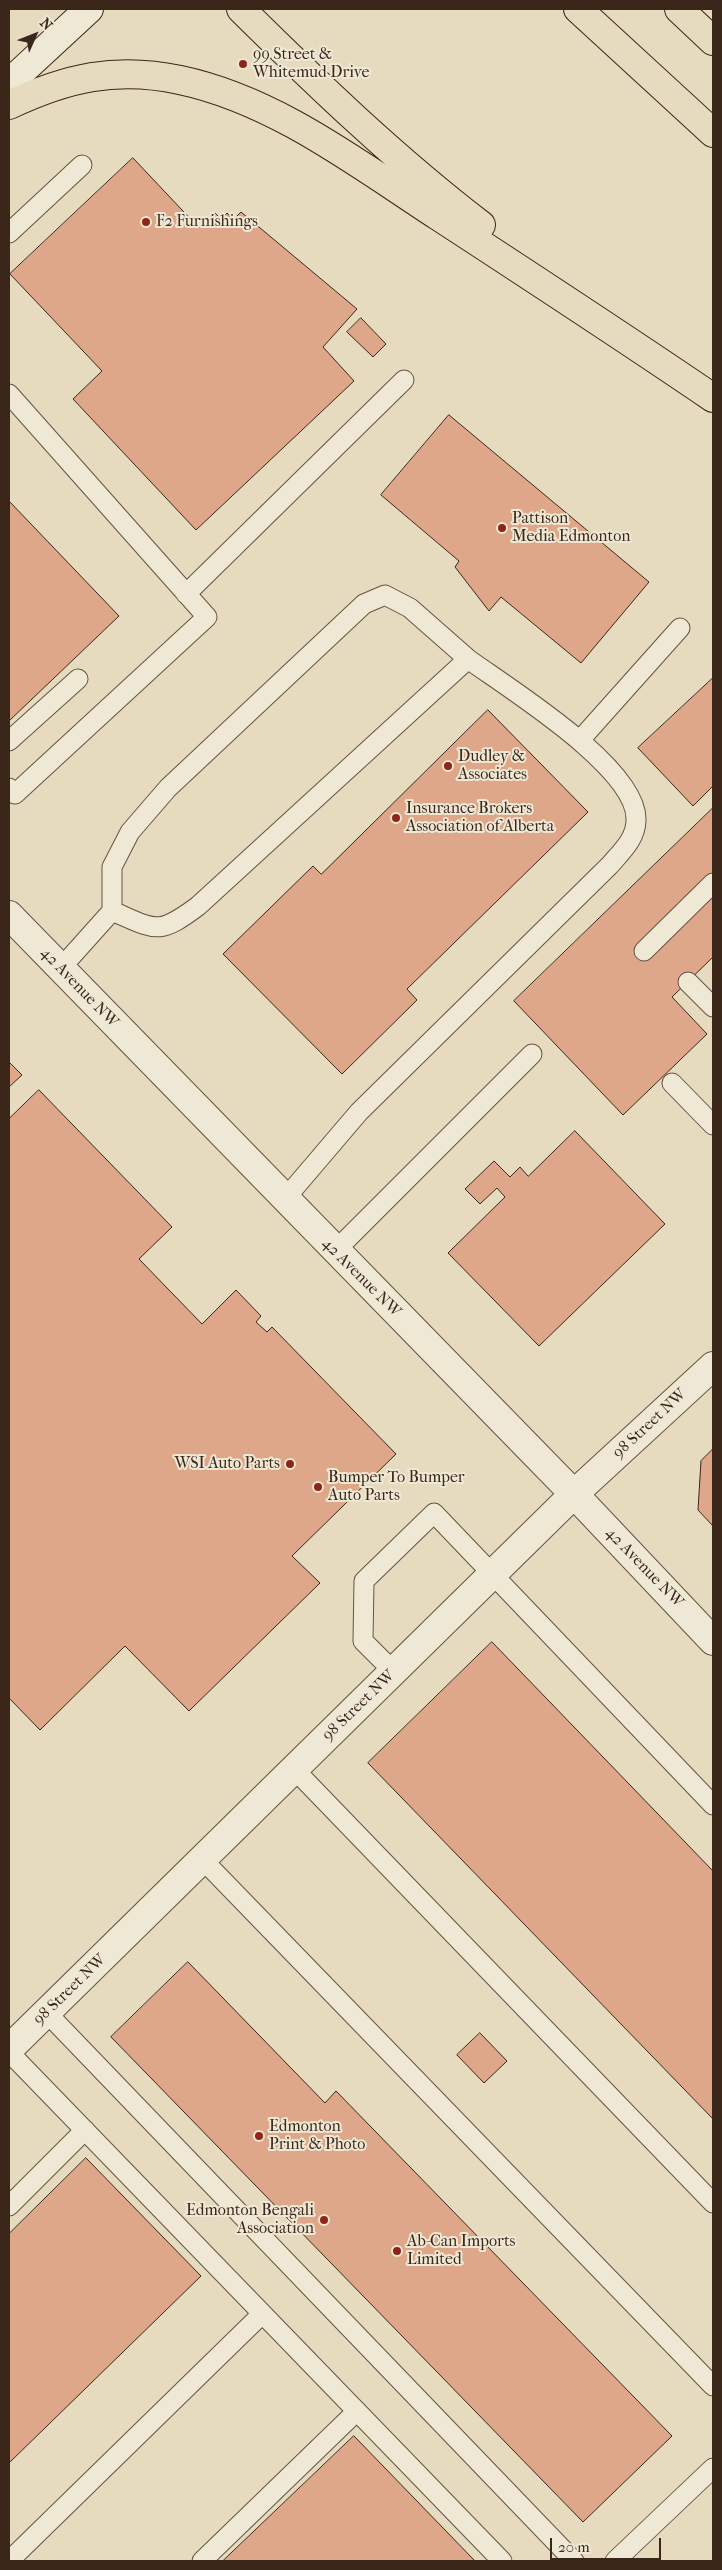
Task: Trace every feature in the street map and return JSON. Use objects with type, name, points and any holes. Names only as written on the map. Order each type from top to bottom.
[{"type":"highway","points":[[241,9],[330,97],[395,155],[461,210],[638,347]]},
{"type":"highway","points":[[578,9],[713,133]]},
{"type":"highway","points":[[678,9],[713,41]]},
{"type":"highway","points":[[9,106],[45,88],[93,76],[127,74],[170,78],[233,95],[283,119],[332,147],[713,398]]},
{"type":"street","points":[[9,83],[89,9]]},
{"type":"street","name":"42 Avenue NW","points":[[9,915],[284,1200],[574,1494],[713,1641]]},
{"type":"street","name":"98 Street NW","points":[[9,2051],[574,1494],[713,1366]]},
{"type":"lane","points":[[9,234],[82,165]]},
{"type":"lane","points":[[186,594],[404,380]]},
{"type":"lane","points":[[9,394],[207,616],[15,794],[9,788]]},
{"type":"lane","points":[[60,969],[112,911],[112,867],[130,832],[168,788],[364,604],[385,595],[410,608],[468,659],[580,740],[614,773],[632,798],[636,820],[632,840],[610,865],[359,1112],[284,1200]]},
{"type":"lane","points":[[580,740],[680,628]]},
{"type":"lane","points":[[112,911],[152,928],[174,924],[198,906],[468,659]]},
{"type":"lane","points":[[9,741],[78,678]]},
{"type":"lane","points":[[644,951],[713,883]]},
{"type":"lane","points":[[688,982],[713,1008]]},
{"type":"lane","points":[[335,1251],[532,1054]]},
{"type":"lane","points":[[672,1083],[713,1125]]},
{"type":"lane","points":[[394,1672],[363,1640],[364,1581],[434,1513],[713,1804]]},
{"type":"lane","points":[[294,1770],[713,2203]]},
{"type":"lane","points":[[203,1860],[713,2386]]},
{"type":"lane","points":[[47,2013],[574,2561]]},
{"type":"lane","points":[[9,2051],[502,2561]]},
{"type":"lane","points":[[9,2206],[85,2130]]},
{"type":"lane","points":[[9,2561],[262,2314]]},
{"type":"lane","points":[[202,2561],[357,2411]]},
{"type":"lane","points":[[615,2561],[713,2468]]},
{"type":"building","points":[[133,158],[199,228],[215,213],[221,219],[227,213],[233,220],[241,212],[357,309],[323,347],[354,381],[196,530],[73,399],[102,371],[10,274]]},
{"type":"building","points":[[361,318],[386,344],[373,357],[347,332]]},
{"type":"building","name":"Pattison Media Edmonton","points":[[449,415],[649,582],[581,663],[501,597],[489,611],[455,567],[459,561],[381,495]]},
{"type":"building","points":[[9,501],[119,616],[9,721]]},
{"type":"building","points":[[713,678],[713,786],[693,806],[638,748]]},
{"type":"building","points":[[488,710],[588,812],[407,989],[417,1000],[342,1074],[223,954],[313,866],[321,874]]},
{"type":"building","points":[[713,808],[713,957],[672,997],[707,1034],[623,1115],[514,1001]]},
{"type":"building","points":[[9,1062],[22,1075],[9,1087]]},
{"type":"building","points":[[39,1090],[172,1227],[139,1259],[202,1324],[236,1290],[261,1316],[256,1322],[267,1332],[272,1327],[396,1454],[292,1556],[320,1583],[189,1711],[125,1646],[40,1730],[9,1698],[9,1119]]},
{"type":"building","points":[[575,1131],[665,1224],[539,1346],[448,1253],[505,1197],[497,1188],[480,1204],[465,1189],[494,1161],[510,1177],[520,1167],[528,1176]]},
{"type":"building","points":[[713,1449],[713,1526],[698,1510],[701,1461]]},
{"type":"building","points":[[492,1642],[713,1871],[713,2119],[368,1763]]},
{"type":"building","points":[[188,1962],[325,2103],[336,2091],[672,2436],[583,2522],[111,2037]]},
{"type":"building","points":[[480,2033],[507,2061],[484,2083],[457,2055]]},
{"type":"building","points":[[86,2158],[201,2276],[9,2463],[9,2234]]},
{"type":"building","points":[[354,2436],[475,2561],[223,2561]]},
{"type":"place","name":"99 Street & Whitemud Drive","points":[[243,64]]},
{"type":"place","name":"F2 Furnishings","points":[[146,222]]},
{"type":"place","name":"Pattison Media Edmonton","points":[[502,528]]},
{"type":"place","name":"Dudley & Associates","points":[[448,766]]},
{"type":"place","name":"Insurance Brokers Association of Alberta","points":[[396,818]]},
{"type":"place","name":"WSI Auto Parts","points":[[290,1464]]},
{"type":"place","name":"Bumper To Bumper Auto Parts","points":[[318,1487]]},
{"type":"place","name":"Edmonton Print & Photo","points":[[259,2136]]},
{"type":"place","name":"Edmonton Bengali Association","points":[[324,2220]]},
{"type":"place","name":"Ab-Can Imports Limited","points":[[397,2251]]}]
